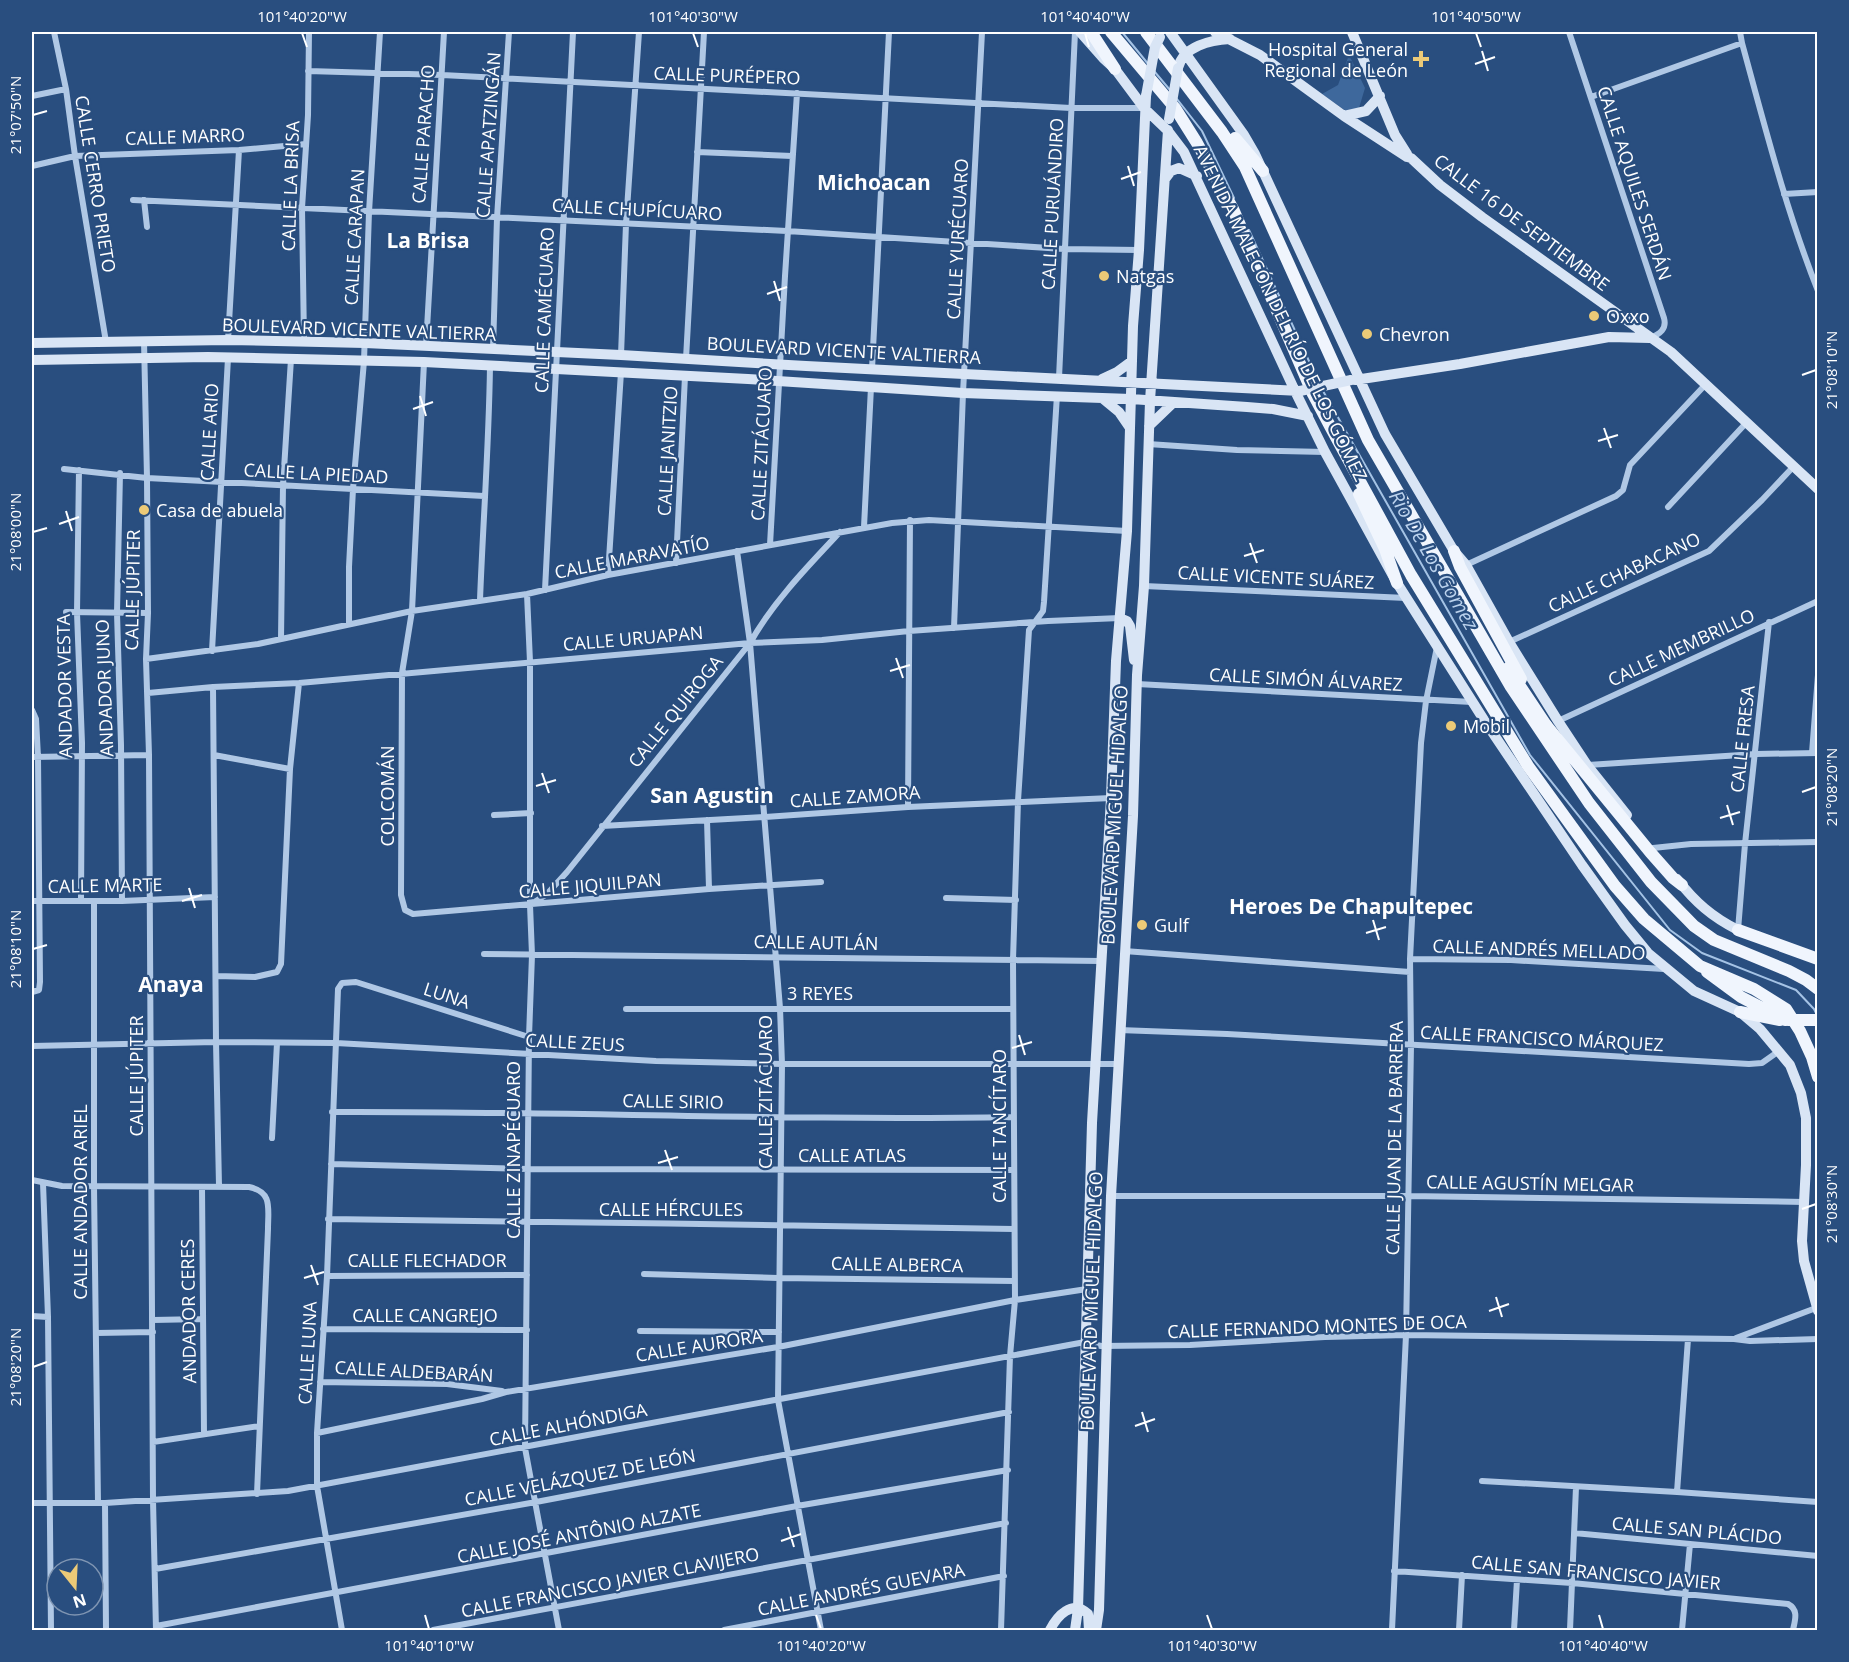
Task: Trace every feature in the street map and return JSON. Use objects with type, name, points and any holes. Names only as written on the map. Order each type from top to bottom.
[{"type":"main road","name":"AVENIDA MALECÓN DEL RÍO DE LOS GÓMEZ","points":[[1080,32],[1115,69],[1144,108],[1168,131],[1184,152],[1198,177],[1325,452],[1397,583],[1473,702],[1577,857],[1625,925],[1648,953],[1694,991],[1740,1012],[1760,1029],[1790,1065],[1798,1082],[1805,1112],[1807,1131],[1802,1241],[1803,1254],[1817,1309]]},
{"type":"main road","points":[[1091,32],[1115,69]]},
{"type":"main road","name":"AVENIDA MALECÓN DEL RÍO DE LOS GÓMEZ","points":[[1111,32],[1186,123],[1220,184],[1313,394],[1411,575],[1528,766],[1615,886],[1644,919],[1700,966],[1754,989],[1786,1009],[1804,1040],[1818,1077]]},
{"type":"main road","name":"AVENIDA MALECÓN DEL RÍO DE LOS GÓMEZ","points":[[1146,32],[1178,72],[1245,167],[1355,412],[1393,484],[1511,687],[1552,748],[1617,839],[1652,882],[1686,918],[1714,940],[1789,971],[1818,989]]},
{"type":"main road","name":"CALLE 16 DE SEPTIEMBRE","points":[[1215,32],[1260,55],[1344,116],[1407,158],[1411,158],[1473,211],[1671,352],[1818,489]]},
{"type":"main road","points":[[1352,32],[1395,135],[1411,158]]},
{"type":"main road","points":[[1166,33],[1186,56],[1244,135],[1263,171],[1355,380],[1384,434],[1454,551],[1466,565],[1552,723],[1650,852],[1672,878],[1682,885]]},
{"type":"main road","name":"BOULEVARD MIGUEL HIDALGO","points":[[1075,1630],[1078,1609],[1096,1062],[1111,798],[1116,661],[1127,531],[1131,381],[1144,108],[1155,47],[1166,33]]},
{"type":"main road","name":"BOULEVARD MIGUEL HIDALGO","points":[[1096,1630],[1099,1610],[1111,1196],[1119,1030],[1144,586],[1150,400],[1169,119],[1180,61],[1203,43],[1231,39]]},
{"type":"main road","points":[[1178,72],[1203,97],[1263,171]]},
{"type":"main road","points":[[1344,116],[1366,111],[1380,96]]},
{"type":"main road","points":[[1165,179],[1171,171],[1179,168],[1198,177]]},
{"type":"main road","name":"BOULEVARD VICENTE VALTIERRA","points":[[32,343],[228,340],[364,343],[621,354],[780,365],[1298,391],[1609,337],[1650,338]]},
{"type":"main road","name":"BOULEVARD VICENTE VALTIERRA","points":[[32,360],[228,358],[424,362],[963,393],[1150,400],[1273,409],[1308,416]]},
{"type":"main road","points":[[1091,380],[1108,376],[1132,361]]},
{"type":"main road","points":[[1273,409],[1279,399],[1276,390]]},
{"type":"main road","points":[[1102,398],[1119,412],[1131,429]]},
{"type":"main road","points":[[1149,426],[1173,403]]},
{"type":"main road","points":[[1347,456],[1362,502],[1385,549],[1397,583]]},
{"type":"main road","points":[[1393,484],[1409,500],[1423,522],[1508,668],[1682,885],[1705,910],[1738,930],[1818,959]]},
{"type":"main road","points":[[1454,551],[1460,567],[1520,676],[1552,748]]},
{"type":"main road","points":[[1120,618],[1127,621],[1130,626],[1137,679]]},
{"type":"main road","points":[[1700,966],[1727,989],[1786,1020]]},
{"type":"main road","points":[[1740,1012],[1768,1019],[1818,1020]]},
{"type":"main road","points":[[1050,1630],[1064,1611],[1069,1609],[1083,1609],[1089,1615],[1089,1630]]},
{"type":"street","name":"CALLE CERRO PRIETO","points":[[54,32],[66,89],[106,342]]},
{"type":"street","name":"CALLE LA BRISA","points":[[303,341],[302,208],[309,32]]},
{"type":"street","name":"CALLE CARAPAN","points":[[349,623],[353,489],[364,360],[369,212],[380,32]]},
{"type":"street","name":"CALLE PARACHO","points":[[426,347],[444,32]]},
{"type":"street","name":"CALLE APATZINGÁN","points":[[493,349],[497,218],[509,32]]},
{"type":"street","name":"CALLE CAMÉCUARO","points":[[545,590],[573,32]]},
{"type":"street","points":[[621,354],[626,224],[639,32]]},
{"type":"street","points":[[686,359],[704,32]]},
{"type":"street","points":[[872,369],[889,32]]},
{"type":"street","name":"CALLE YURÉCUARO","points":[[954,628],[963,393],[982,32]]},
{"type":"street","name":"CALLE PURUÁNDIRO","points":[[1059,378],[1075,32]]},
{"type":"street","name":"CALLE AQUILES SERDÁN","points":[[1569,32],[1665,322],[1659,334],[1650,338]]},
{"type":"street","points":[[1741,32],[1742,43],[1784,195],[1818,291]]},
{"type":"street","points":[[1590,97],[1742,43]]},
{"type":"street","name":"CALLE PURÉPERO","points":[[308,71],[442,75],[636,87],[701,88],[1071,108],[1144,108]]},
{"type":"street","points":[[32,96],[66,89]]},
{"type":"street","name":"CALLE ZITÁCUARO","points":[[770,545],[797,93]]},
{"type":"street","name":"CALLE MARRO","points":[[32,166],[75,156],[239,150],[306,144]]},
{"type":"street","points":[[228,340],[239,150]]},
{"type":"street","points":[[697,152],[792,156]]},
{"type":"street","points":[[1784,195],[1818,192]]},
{"type":"street","name":"CALLE CHUPÍCUARO","points":[[133,200],[787,231],[1064,249],[1139,250]]},
{"type":"street","points":[[144,200],[147,227]]},
{"type":"street","name":"CALLE JÚPITER","points":[[144,341],[152,1043],[153,1500],[156,1628]]},
{"type":"street","name":"CALLE ARIO","points":[[212,651],[228,358]]},
{"type":"street","points":[[281,639],[283,485],[291,359]]},
{"type":"street","points":[[402,673],[412,611],[424,362]]},
{"type":"street","points":[[480,600],[489,436],[490,366]]},
{"type":"street","points":[[608,575],[621,372]]},
{"type":"street","name":"CALLE JANITZIO","points":[[676,563],[685,376]]},
{"type":"street","points":[[1466,565],[1616,496],[1623,490],[1630,465],[1706,384]]},
{"type":"street","points":[[864,527],[871,387]]},
{"type":"street","points":[[1034,623],[1043,611],[1058,395]]},
{"type":"street","points":[[1668,507],[1747,422]]},
{"type":"street","points":[[1148,444],[1237,450],[1325,452]]},
{"type":"street","name":"CALLE CHABACANO","points":[[1509,642],[1709,551],[1794,466]]},
{"type":"street","name":"CALLE LA PIEDAD","points":[[64,468],[147,478],[484,496]]},
{"type":"street","name":"ANDADOR VESTA","points":[[79,470],[81,901]]},
{"type":"street","name":"ANDADOR JUNO","points":[[120,474],[117,613],[122,901]]},
{"type":"street","points":[[908,807],[910,520]]},
{"type":"street","name":"CALLE MARAVATÍO","points":[[146,659],[281,639],[412,611],[527,594],[608,575],[910,520],[1127,531]]},
{"type":"street","name":"CALLE QUIROGA","points":[[530,905],[542,898],[555,885],[750,643],[760,625],[840,532]]},
{"type":"street","name":"CALLE ZITÁCUARO","points":[[737,551],[750,643],[780,1008],[782,1064],[778,1400],[821,1630]]},
{"type":"street","name":"CALLE VICENTE SUÁREZ","points":[[1144,586],[1406,598]]},
{"type":"street","name":"CALLE ZINAPÉCUARO","points":[[527,594],[530,662],[532,955],[528,1055],[525,1448],[559,1630]]},
{"type":"street","name":"CALLE MEMBRILLO","points":[[1552,723],[1818,601]]},
{"type":"street","points":[[66,612],[148,613]]},
{"type":"street","name":"CALLE URUAPAN","points":[[148,693],[750,643],[822,640],[909,631],[1120,618]]},
{"type":"street","name":"CALLE FRESA","points":[[1738,930],[1769,622]]},
{"type":"street","name":"CALLE TANCÍTARO","points":[[1001,1630],[1010,1356],[1015,1300],[1013,960],[1018,801],[1029,630],[1034,623]]},
{"type":"street","name":"CALLE JUAN DE LA BARRERA","points":[[1392,1630],[1406,1335],[1411,1045],[1410,959],[1422,743],[1426,701],[1437,647]]},
{"type":"street","name":"COLCOMÁN","points":[[402,673],[401,896],[403,908],[413,914]]},
{"type":"street","points":[[1587,765],[1756,754],[1815,753],[1818,675]]},
{"type":"street","name":"CALLE SIMÓN ÁLVAREZ","points":[[1137,679],[1426,701],[1473,702]]},
{"type":"street","points":[[216,976],[268,975],[277,972],[280,964],[290,770],[299,682]]},
{"type":"street","points":[[213,687],[219,1186]]},
{"type":"street","points":[[32,710],[36,719],[40,988],[32,992]]},
{"type":"street","points":[[35,757],[149,755]]},
{"type":"street","points":[[214,755],[290,770]]},
{"type":"street","name":"CALLE ZAMORA","points":[[602,826],[908,807],[1111,798]]},
{"type":"street","points":[[494,815],[531,813]]},
{"type":"street","points":[[707,820],[709,889]]},
{"type":"street","points":[[1653,848],[1691,844],[1818,842]]},
{"type":"street","name":"CALLE JIQUILPAN","points":[[413,914],[709,889],[822,882]]},
{"type":"street","name":"CALLE MARTE","points":[[32,901],[122,901],[215,897]]},
{"type":"street","points":[[946,898],[1016,900]]},
{"type":"street","name":"CALLE ANDADOR ARIEL","points":[[94,901],[96,1333],[106,1630]]},
{"type":"street","points":[[1123,951],[1410,972]]},
{"type":"street","name":"CALLE AUTLÁN","points":[[484,954],[1101,961]]},
{"type":"street","name":"CALLE ANDRÉS MELLADO","points":[[1410,959],[1511,960],[1666,969]]},
{"type":"street","name":"LUNA","points":[[356,982],[529,1037]]},
{"type":"street","name":"CALLE LUNA","points":[[342,1630],[317,1486],[317,1433],[327,1276],[338,989],[342,983],[356,982]]},
{"type":"street","name":"3 REYES","points":[[626,1009],[1013,1009]]},
{"type":"street","name":"CALLE FRANCISCO MÁRQUEZ","points":[[1119,1030],[1756,1065],[1768,1060],[1779,1051]]},
{"type":"street","name":"CALLE ZEUS","points":[[32,1047],[216,1042],[336,1043],[528,1055],[782,1064],[1096,1062],[1118,1064]]},
{"type":"street","points":[[272,1138],[277,1043]]},
{"type":"street","name":"CALLE SIRIO","points":[[332,1113],[1014,1117]]},
{"type":"street","name":"CALLE ATLAS","points":[[331,1164],[528,1169],[1013,1170]]},
{"type":"street","points":[[32,1180],[62,1186],[256,1188],[265,1194],[268,1204],[257,1494]]},
{"type":"street","points":[[43,1182],[48,1317],[51,1630]]},
{"type":"street","name":"ANDADOR CERES","points":[[202,1187],[204,1434]]},
{"type":"street","name":"CALLE AGUSTÍN MELGAR","points":[[1111,1196],[1408,1196],[1805,1203]]},
{"type":"street","name":"CALLE HÉRCULES","points":[[328,1219],[1014,1229]]},
{"type":"street","name":"CALLE ALBERCA","points":[[644,1274],[1014,1281]]},
{"type":"street","name":"CALLE FLECHADOR","points":[[327,1276],[527,1275]]},
{"type":"street","name":"CALLE AURORA","points":[[317,1433],[506,1392],[778,1347],[1015,1300],[1087,1289]]},
{"type":"street","points":[[1734,1339],[1817,1309]]},
{"type":"street","points":[[32,1316],[48,1317]]},
{"type":"street","points":[[153,1320],[203,1319]]},
{"type":"street","name":"CALLE CANGREJO","points":[[323,1329],[527,1330]]},
{"type":"street","points":[[640,1331],[779,1332]]},
{"type":"street","points":[[96,1333],[153,1332]]},
{"type":"street","name":"CALLE FERNANDO MONTES DE OCA","points":[[1106,1346],[1190,1345],[1406,1335],[1750,1341],[1818,1339]]},
{"type":"street","points":[[1677,1491],[1688,1339]]},
{"type":"street","name":"CALLE ALHÓNDIGA","points":[[32,1503],[102,1503],[257,1494],[317,1486],[1085,1342],[1106,1346]]},
{"type":"street","name":"CALLE ALDEBARÁN","points":[[320,1382],[447,1384],[506,1392]]},
{"type":"street","name":"CALLE VELÁZQUEZ DE LEÓN","points":[[154,1569],[536,1502],[1009,1412]]},
{"type":"street","points":[[153,1442],[259,1426]]},
{"type":"street","name":"CALLE JOSÉ ANTÔNIO ALZATE","points":[[156,1628],[797,1506],[1008,1470]]},
{"type":"street","points":[[1482,1481],[1677,1491],[1818,1502]]},
{"type":"street","points":[[1570,1630],[1576,1487]]},
{"type":"street","name":"CALLE FRANCISCO JAVIER CLAVIJERO","points":[[433,1630],[1006,1523]]},
{"type":"street","name":"CALLE SAN PLÁCIDO","points":[[1574,1533],[1818,1556]]},
{"type":"street","points":[[1682,1630],[1690,1544]]},
{"type":"street","name":"CALLE SAN FRANCISCO JAVIER","points":[[1394,1570],[1572,1583],[1788,1604],[1794,1607],[1796,1612],[1794,1630]]},
{"type":"street","points":[[1460,1630],[1462,1575]]},
{"type":"street","name":"CALLE ANDRÉS GUEVARA","points":[[724,1630],[818,1614],[1004,1576]]},
{"type":"street","points":[[1514,1630],[1518,1580]]},
{"type":"shaded area","points":[[1349,55],[1365,88],[1359,108],[1346,111],[1322,94],[1338,85]]},
{"type":"waterway","name":"Rio De Los Gomez","points":[[1122,32],[1149,65]]},
{"type":"waterway","name":"Rio De Los Gomez","points":[[1154,71],[1170,90]]},
{"type":"waterway","name":"Rio De Los Gomez","points":[[1177,99],[1202,131],[1234,198]]},
{"type":"waterway","name":"Rio De Los Gomez","points":[[1249,230],[1319,383]]},
{"type":"waterway","name":"Rio De Los Gomez","points":[[1323,391],[1530,755],[1670,930],[1702,953],[1796,990],[1817,1015]]},
{"type":"place","name":"Hospital General Regional de León","points":[[1421,59]]},
{"type":"place","name":"Natgas","points":[[1104,276]]},
{"type":"place","name":"Oxxo","points":[[1594,316]]},
{"type":"place","name":"Chevron","points":[[1367,334]]},
{"type":"place","name":"Casa de abuela","points":[[144,510]]},
{"type":"place","name":"Mobil","points":[[1451,726]]},
{"type":"place","name":"Gulf","points":[[1142,925]]},
{"type":"district","name":"Michoacan","points":[[874,182]]},
{"type":"district","name":"La Brisa","points":[[428,240]]},
{"type":"district","name":"San Agustin","points":[[712,795]]},
{"type":"district","name":"Heroes De Chapultepec","points":[[1351,906]]},
{"type":"district","name":"Anaya","points":[[171,984]]}]
